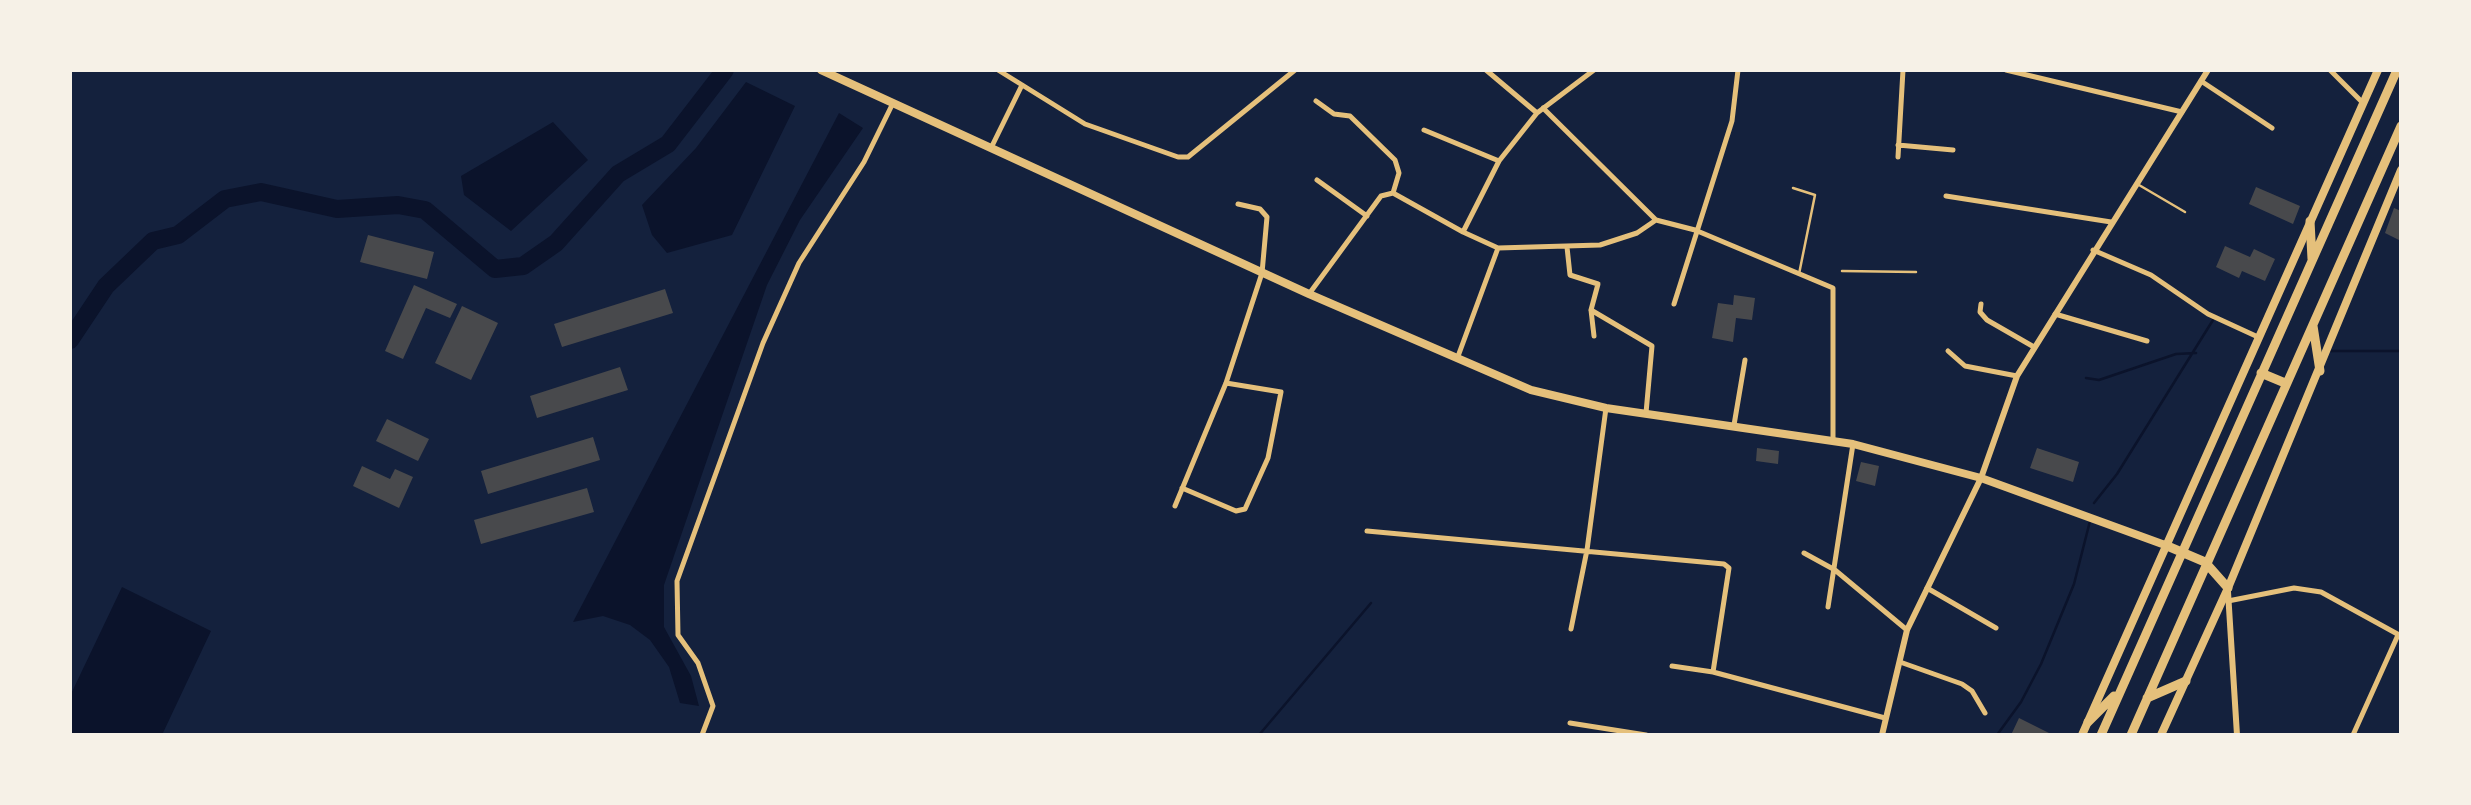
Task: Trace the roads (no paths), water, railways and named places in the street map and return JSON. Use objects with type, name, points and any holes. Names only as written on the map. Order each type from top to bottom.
[{"type":"main road","points":[[821,70],[1262,273],[1530,390],[1606,408],[1833,439],[1981,478],[2181,550],[2205,562],[2228,588]]},
{"type":"main road","points":[[2082,735],[2378,70]]},
{"type":"main road","points":[[2100,735],[2398,70]]},
{"type":"main road","points":[[2131,735],[2401,126]]},
{"type":"main road","points":[[2385,162],[2401,147]]},
{"type":"main road","points":[[2161,735],[2320,372],[2401,170]]},
{"type":"main road","points":[[2310,221],[2312,262]]},
{"type":"main road","points":[[2312,324],[2320,372]]},
{"type":"main road","points":[[2261,373],[2286,384]]},
{"type":"main road","points":[[2147,698],[2186,681]]},
{"type":"main road","points":[[2088,722],[2120,690]]},
{"type":"street","points":[[998,70],[1085,124],[1188,157],[1295,70]]},
{"type":"street","points":[[1486,70],[1540,110],[1656,220],[1695,230],[1833,288],[1833,439]]},
{"type":"street","points":[[1463,232],[1499,161],[1540,110],[1594,70]]},
{"type":"street","points":[[1674,304],[1738,100],[1738,70]]},
{"type":"street","points":[[1898,157],[1904,70]]},
{"type":"street","points":[[2006,70],[2182,112]]},
{"type":"street","points":[[1882,735],[1907,630],[1981,478],[2016,376],[2208,70]]},
{"type":"street","points":[[2330,70],[2363,104]]},
{"type":"street","points":[[2201,81],[2272,128]]},
{"type":"street","points":[[991,148],[1022,85]]},
{"type":"street","points":[[1316,101],[1334,114],[1350,116],[1395,160],[1399,172],[1393,193]]},
{"type":"street","points":[[702,735],[714,706],[698,663],[678,635],[677,580],[763,343],[799,263],[864,162],[893,103]]},
{"type":"street","points":[[1424,130],[1499,161]]},
{"type":"street","points":[[1898,145],[1953,150]]},
{"type":"street","points":[[1317,180],[1367,216]]},
{"type":"street","points":[[1309,294],[1381,196],[1393,193],[1498,248],[1600,244],[1637,233],[1656,220]]},
{"type":"street","points":[[1946,196],[2111,222]]},
{"type":"street","points":[[1175,506],[1226,384],[1262,273],[1267,217],[1260,209],[1238,204]]},
{"type":"street","points":[[1568,247],[1570,274],[1598,284],[1591,310],[1594,336]]},
{"type":"street","points":[[1458,359],[1498,248]]},
{"type":"street","points":[[2093,250],[2151,274],[2208,314],[2258,336]]},
{"type":"street","points":[[1982,304],[1980,312],[1987,320],[2034,346]]},
{"type":"street","points":[[1591,310],[1652,346],[1646,413]]},
{"type":"street","points":[[2054,314],[2147,341]]},
{"type":"street","points":[[1948,352],[1965,366],[2016,376]]},
{"type":"street","points":[[1734,424],[1745,360]]},
{"type":"street","points":[[1182,488],[1236,511],[1244,509],[1268,458],[1281,392],[1226,384]]},
{"type":"street","points":[[1571,629],[1588,550],[1606,408]]},
{"type":"street","points":[[1828,607],[1853,444]]},
{"type":"street","points":[[1368,531],[1588,550],[1729,568],[1713,672]]},
{"type":"street","points":[[1804,553],[1835,570],[1907,630]]},
{"type":"street","points":[[1927,588],[1996,628]]},
{"type":"street","points":[[2228,588],[2238,735]]},
{"type":"street","points":[[2228,601],[2294,588],[2321,592],[2400,636],[2353,735]]},
{"type":"street","points":[[1897,660],[1972,690],[1985,713]]},
{"type":"street","points":[[1672,666],[1713,672],[1885,718]]},
{"type":"street","points":[[1570,723],[1646,735]]},
{"type":"lane","points":[[2136,184],[2185,212]]},
{"type":"lane","points":[[1793,188],[1815,195],[1799,274]]},
{"type":"lane","points":[[1842,271],[1916,272]]},
{"type":"water","points":[[746,82],[795,106],[732,235],[667,253],[652,235],[642,205],[696,148]]},
{"type":"water","points":[[839,113],[863,128],[800,220],[767,285],[664,585],[664,627],[691,676],[699,706],[680,703],[669,667],[650,640],[630,625],[603,616],[573,622]]},
{"type":"water","points":[[553,122],[588,160],[511,231],[464,195],[461,176]]},
{"type":"water","points":[[122,587],[211,631],[162,735],[70,735],[70,696]]},
{"type":"waterway","points":[[70,340],[106,286],[153,241],[178,235],[225,199],[261,192],[337,209],[398,205],[425,210],[495,269],[523,266],[556,243],[618,174],[668,144],[725,70]]},
{"type":"waterway","points":[[2094,503],[2117,474],[2213,320]]},
{"type":"waterway","points":[[2331,351],[2401,351]]},
{"type":"waterway","points":[[2086,378],[2099,380],[2176,354],[2196,353]]},
{"type":"waterway","points":[[1997,735],[2021,702],[2041,664],[2074,584],[2090,521]]},
{"type":"waterway","points":[[1259,735],[1371,603]]}]
